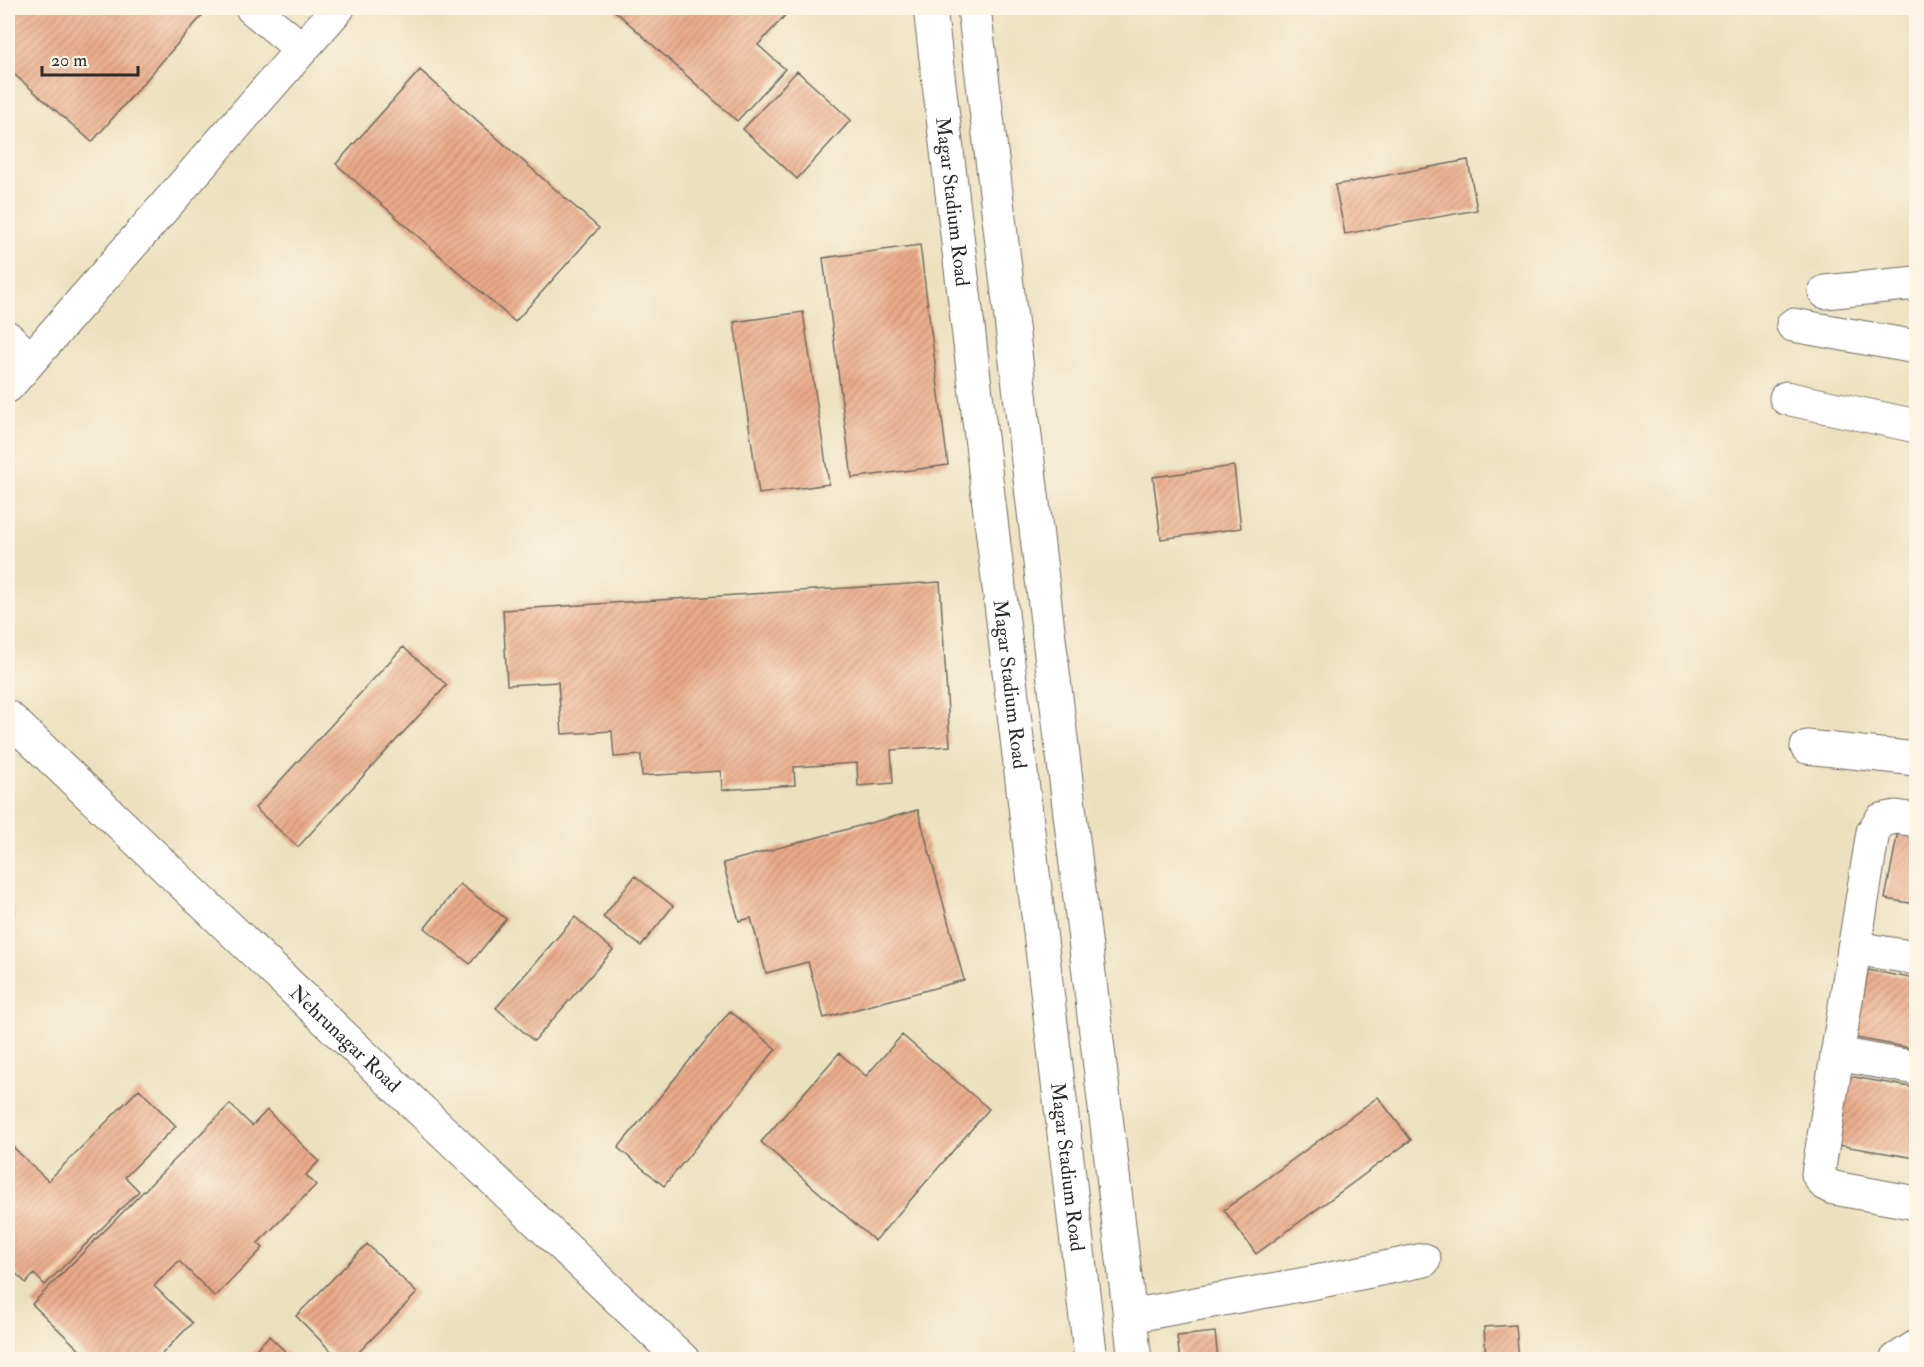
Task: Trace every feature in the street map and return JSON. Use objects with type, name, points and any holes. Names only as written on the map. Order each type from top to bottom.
[{"type":"street","points":[[252,8],[302,49]]},
{"type":"street","points":[[8,386],[19,349],[338,8]]},
{"type":"street","name":"Magar Stadium Road","points":[[930,8],[1091,1359]]},
{"type":"street","points":[[974,8],[1135,1359]]},
{"type":"street","points":[[1825,292],[1917,283]]},
{"type":"street","points":[[1793,325],[1917,347]]},
{"type":"street","points":[[1786,398],[1917,426]]},
{"type":"street","name":"Nehrunagar Road","points":[[8,717],[683,1359]]},
{"type":"street","points":[[1807,747],[1917,759]]},
{"type":"street","points":[[1917,820],[1896,817],[1881,820],[1873,832],[1818,1174],[1824,1183],[1834,1188],[1917,1203]]},
{"type":"street","points":[[1854,948],[1917,958]]},
{"type":"street","points":[[1837,1054],[1917,1068]]},
{"type":"street","points":[[1130,1316],[1424,1260]]},
{"type":"street","points":[[1896,1359],[1917,1347]]},
{"type":"building","points":[[8,8],[202,8],[206,11],[92,142],[8,69]]},
{"type":"building","points":[[618,8],[789,8],[791,9],[758,45],[785,69],[737,121],[615,11]]},
{"type":"building","points":[[420,70],[599,228],[515,322],[336,164]]},
{"type":"building","points":[[797,71],[851,120],[797,179],[743,129]]},
{"type":"building","points":[[1468,160],[1477,210],[1345,234],[1335,185]]},
{"type":"building","points":[[920,245],[948,465],[852,478],[823,258]]},
{"type":"building","points":[[803,312],[829,484],[759,494],[734,322]]},
{"type":"building","points":[[1234,466],[1241,528],[1161,539],[1153,477]]},
{"type":"building","points":[[940,582],[950,746],[891,750],[893,783],[858,786],[857,763],[794,767],[795,785],[722,790],[721,771],[642,776],[641,755],[614,757],[612,731],[562,734],[558,682],[507,685],[503,610]]},
{"type":"building","points":[[403,647],[447,685],[298,847],[255,808]]},
{"type":"building","points":[[918,810],[964,980],[824,1018],[808,962],[766,973],[751,918],[739,921],[723,863]]},
{"type":"building","points":[[1898,831],[1916,834],[1916,904],[1885,899]]},
{"type":"building","points":[[635,876],[673,906],[641,946],[603,917]]},
{"type":"building","points":[[460,884],[506,919],[470,964],[425,928]]},
{"type":"building","points":[[8,905],[15,912],[8,919]]},
{"type":"building","points":[[575,917],[613,950],[534,1041],[496,1008]]},
{"type":"building","points":[[1868,970],[1916,979],[1916,1049],[1856,1038]]},
{"type":"building","points":[[730,1011],[776,1049],[664,1186],[618,1148]]},
{"type":"building","points":[[902,1035],[989,1109],[875,1241],[761,1142],[839,1053],[866,1076]]},
{"type":"building","points":[[1848,1076],[1916,1088],[1916,1158],[1837,1145]]},
{"type":"building","points":[[139,1089],[176,1126],[125,1177],[139,1191],[45,1285],[34,1274],[26,1283],[8,1266],[8,1144],[48,1181]]},
{"type":"building","points":[[1378,1097],[1411,1140],[1256,1254],[1224,1210]]},
{"type":"building","points":[[230,1104],[252,1126],[267,1110],[319,1161],[306,1175],[316,1185],[258,1243],[263,1248],[215,1297],[179,1261],[154,1286],[192,1323],[156,1360],[90,1360],[32,1304]]},
{"type":"building","points":[[367,1244],[417,1293],[351,1360],[340,1360],[296,1316]]},
{"type":"building","points":[[1516,1325],[1519,1360],[1486,1360],[1484,1327]]},
{"type":"building","points":[[1215,1332],[1218,1360],[1180,1360],[1177,1336]]},
{"type":"building","points":[[269,1336],[294,1360],[245,1360]]}]
